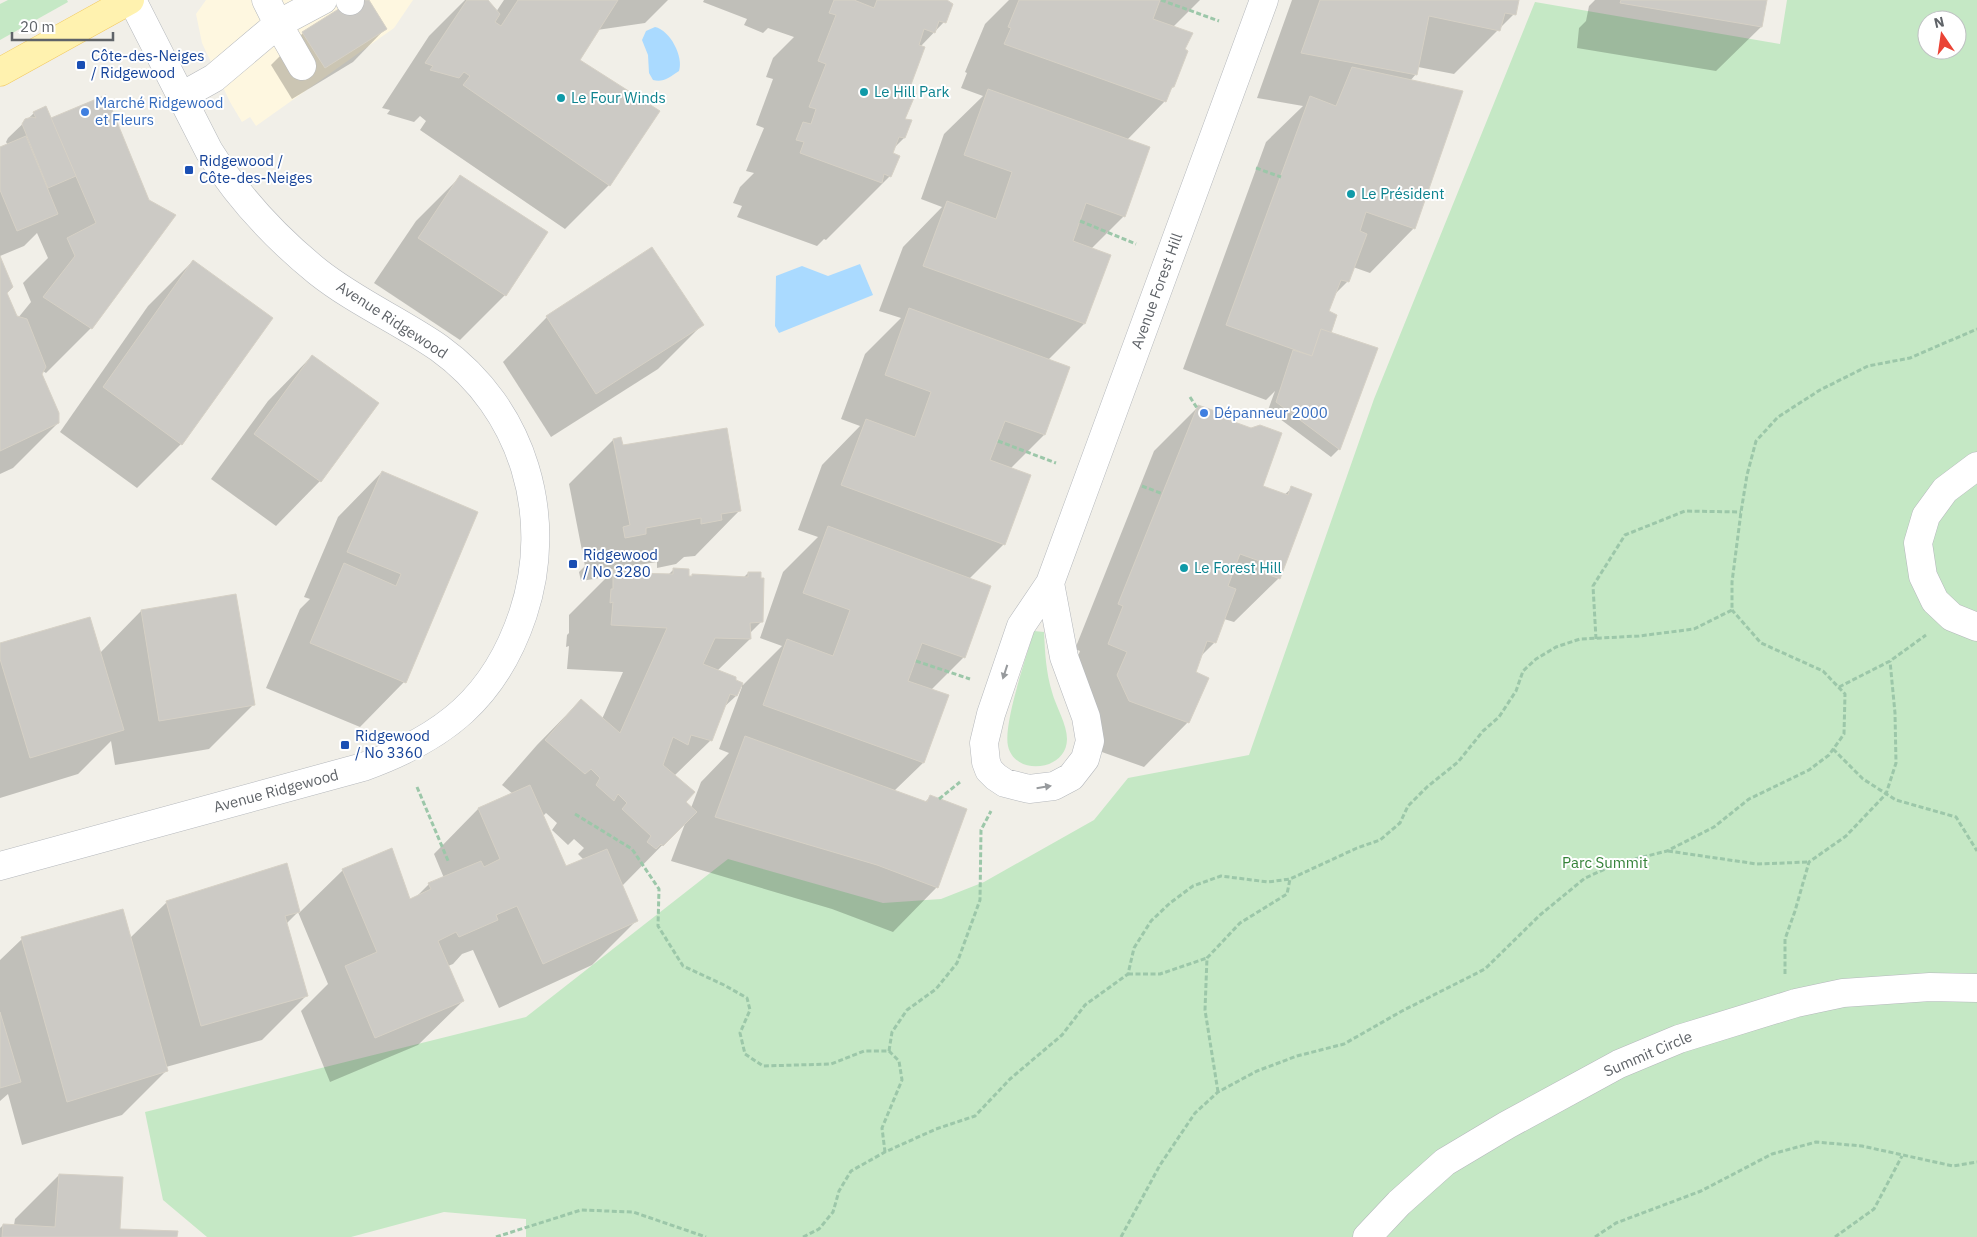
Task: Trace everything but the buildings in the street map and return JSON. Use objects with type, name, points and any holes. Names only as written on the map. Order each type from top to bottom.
[{"type":"main road","points":[[0,72],[131,0]]},
{"type":"street","name":"Avenue Ridgewood","points":[[0,866],[311,782],[397,755],[438,732],[462,714],[474,701],[493,676],[508,650],[530,592],[536,544],[536,518],[533,497],[516,444],[491,400],[476,380],[440,349],[342,289],[318,272],[260,217],[218,166],[180,97],[131,0]]},
{"type":"street","points":[[266,0],[302,66]]},
{"type":"street","points":[[180,97],[214,78],[278,24],[323,0]]},
{"type":"street","name":"Avenue Forest Hill","points":[[1050,583],[1064,657],[1086,717],[1090,740],[1085,759],[1071,777],[1054,786],[1042,789],[1029,789],[1004,783],[989,770],[984,743],[992,714],[1021,626],[1050,583],[1264,0]]},
{"type":"street","points":[[1977,466],[1945,490],[1926,516],[1918,543],[1923,576],[1935,601],[1952,617],[1977,628]]},
{"type":"street","name":"Summit Circle","points":[[1367,1237],[1399,1203],[1445,1162],[1507,1125],[1619,1064],[1679,1039],[1786,1006],[1843,993],[1878,989],[1930,987],[1977,988]]},
{"type":"path","points":[[1161,0],[1219,21]]},
{"type":"path","points":[[1256,168],[1281,177]]},
{"type":"path","points":[[1080,221],[1136,244]]},
{"type":"path","points":[[1121,1237],[1170,1150],[1195,1113],[1218,1092],[1257,1071],[1297,1056],[1344,1044],[1402,1011],[1485,969],[1540,915],[1586,878],[1619,863],[1667,851],[1714,827],[1749,799],[1809,770],[1829,755],[1844,734],[1844,694],[1823,671],[1761,643],[1732,610],[1732,582],[1741,512],[1747,475],[1756,441],[1778,417],[1820,390],[1868,366],[1910,358],[1977,329]]},
{"type":"path","points":[[1190,397],[1197,408]]},
{"type":"path","points":[[998,441],[1056,463]]},
{"type":"path","points":[[1142,486],[1162,494]]},
{"type":"path","points":[[1596,639],[1593,586],[1625,535],[1685,511],[1741,512]]},
{"type":"path","points":[[1128,974],[1134,948],[1151,921],[1170,903],[1193,886],[1221,876],[1268,882],[1290,880],[1357,848],[1380,840],[1400,823],[1408,806],[1427,786],[1458,762],[1483,731],[1499,717],[1516,691],[1523,670],[1536,659],[1556,647],[1580,639],[1639,636],[1694,629],[1732,610]]},
{"type":"path","points":[[1838,688],[1890,660],[1952,617]]},
{"type":"path","points":[[1667,851],[1757,864],[1809,862],[1846,836],[1886,794],[1896,763],[1895,713],[1890,660]]},
{"type":"path","points":[[916,661],[976,681]]},
{"type":"path","points":[[1833,749],[1862,779],[1896,800],[1956,817],[1977,851]]},
{"type":"path","points":[[938,799],[960,781]]},
{"type":"path","points":[[416,787],[449,863]]},
{"type":"path","points":[[889,1051],[892,1032],[907,1010],[936,988],[957,963],[980,900],[981,830],[993,806]]},
{"type":"path","points":[[575,814],[632,849],[659,889],[658,926],[683,966],[747,998],[750,1010],[740,1033],[745,1054],[763,1066],[831,1064],[864,1051],[889,1051],[899,1061],[902,1080],[882,1128],[885,1152]]},
{"type":"path","points":[[1786,1006],[1785,939],[1809,862]]},
{"type":"path","points":[[803,1237],[819,1229],[833,1212],[839,1191],[852,1171],[885,1152],[936,1128],[975,1116],[1010,1080],[1062,1034],[1086,1005],[1128,974],[1160,974],[1207,958],[1240,923],[1287,894],[1290,880]]},
{"type":"path","points":[[1207,958],[1205,1010],[1218,1092]]},
{"type":"path","points":[[1595,1237],[1616,1223],[1701,1191],[1772,1154],[1816,1142],[1862,1146],[1953,1166],[1977,1162]]},
{"type":"path","points":[[1835,1237],[1874,1209],[1902,1156]]},
{"type":"path","points":[[496,1237],[581,1210],[633,1212],[706,1237]]},
{"type":"shaded area","points":[[206,0],[413,0],[394,28],[256,126],[250,117],[242,122],[230,102],[202,43],[196,14]]},
{"type":"green space","points":[[8,0],[67,0],[68,2],[0,40],[0,4]]},
{"type":"green space","name":"Parc Summit","points":[[1787,0],[1977,0],[1977,1237],[526,1237],[526,1219],[444,1212],[351,1237],[207,1237],[163,1200],[145,1112],[526,1017],[728,859],[883,903],[941,899],[984,882],[1094,820],[1128,778],[1249,755],[1374,399],[1535,2],[1780,44]]},
{"type":"green space","points":[[1034,631],[1044,632],[1048,677],[1067,733],[1065,750],[1059,758],[1040,766],[1030,766],[1020,762],[1013,756],[1008,746],[1007,736],[1016,689]]},
{"type":"water","points":[[655,27],[661,29],[671,39],[678,52],[680,65],[679,71],[660,81],[653,80],[649,73],[648,55],[642,40],[646,31]]},
{"type":"water","points":[[860,264],[873,295],[779,333],[775,326],[776,276],[802,266],[828,276]]},
{"type":"place","name":"Côte-des-Neiges / Ridgewood","points":[[81,65]]},
{"type":"place","name":"Le Hill Park","points":[[864,92]]},
{"type":"place","name":"Le Four Winds","points":[[561,98]]},
{"type":"place","name":"Marché Ridgewood et Fleurs","points":[[85,112]]},
{"type":"place","name":"Ridgewood / Côte-des-Neiges","points":[[189,170]]},
{"type":"place","name":"Le Président","points":[[1351,194]]},
{"type":"place","name":"Dépanneur 2000","points":[[1204,413]]},
{"type":"place","name":"Ridgewood / No 3280","points":[[573,564]]},
{"type":"place","name":"Le Forest Hill","points":[[1184,568]]},
{"type":"place","name":"Ridgewood / No 3360","points":[[345,745]]}]
